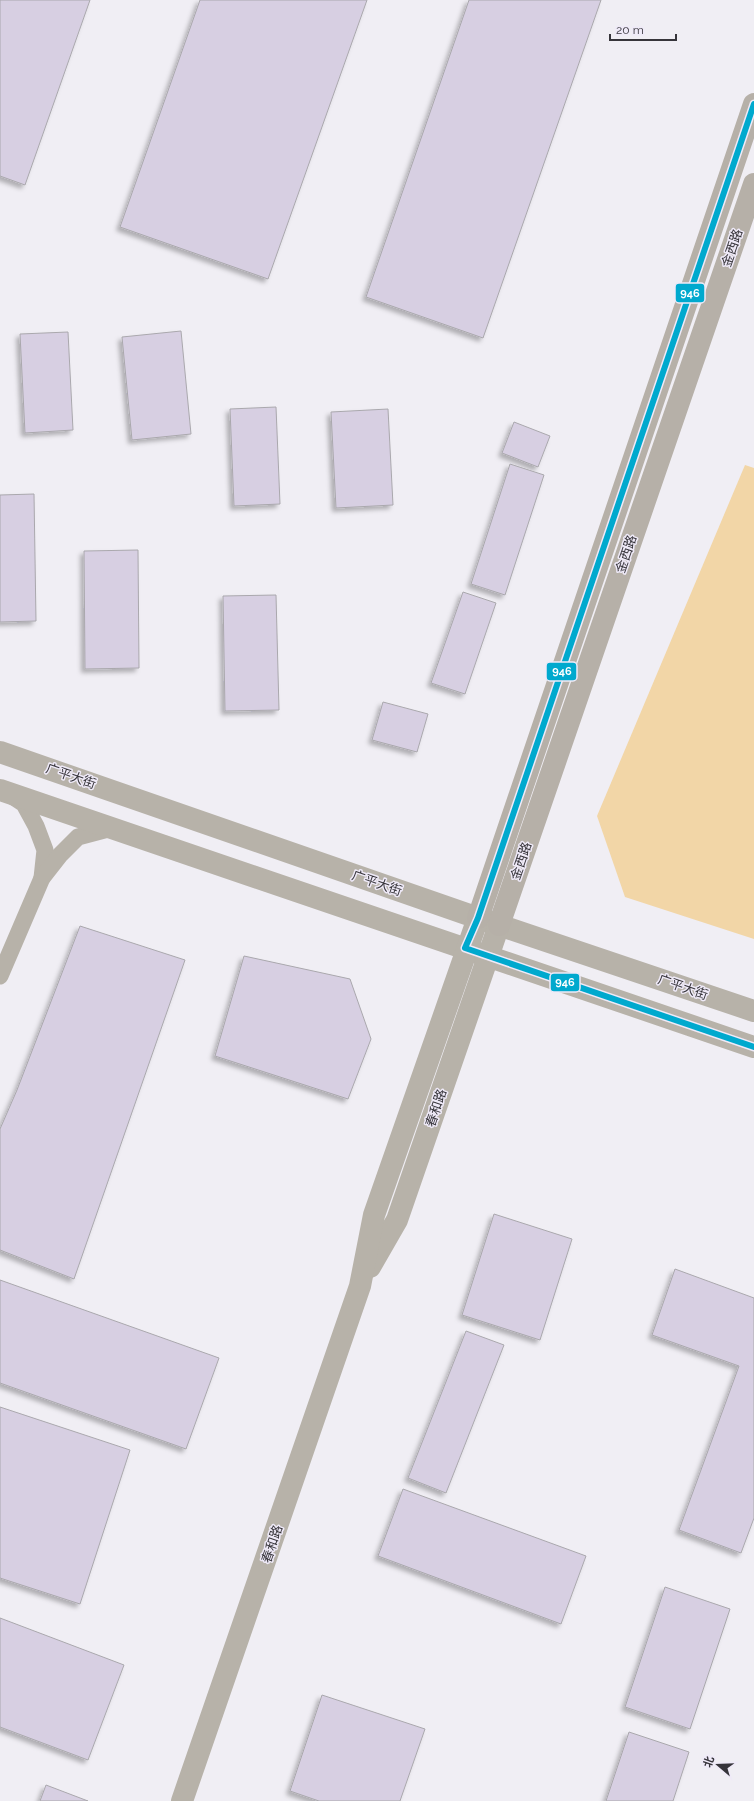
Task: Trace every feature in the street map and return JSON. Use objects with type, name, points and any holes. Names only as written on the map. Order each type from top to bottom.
[{"type":"main road","name":"金西路","points":[[478,918],[754,104]]},
{"type":"main road","name":"金西路","points":[[499,925],[754,184]]},
{"type":"street","name":"广平大街","points":[[0,752],[478,918],[754,1011]]},
{"type":"street","points":[[4,791],[466,948],[488,957],[754,1048]]},
{"type":"street","points":[[4,791],[24,804],[36,826],[45,850],[42,878]]},
{"type":"street","points":[[0,976],[42,878],[60,855],[78,837],[112,828]]},
{"type":"street","name":"春和路","points":[[182,1801],[360,1286],[374,1215],[466,948],[478,918]]},
{"type":"street","name":"春和路","points":[[360,1286],[397,1220],[499,925]]},
{"type":"shaded area","points":[[745,465],[754,468],[754,939],[625,897],[597,816]]},
{"type":"building","points":[[0,0],[90,0],[25,185],[0,176]]},
{"type":"building","points":[[200,0],[367,0],[268,279],[120,227]]},
{"type":"building","points":[[469,0],[601,0],[483,338],[366,297]]},
{"type":"building","points":[[181,331],[191,434],[132,440],[122,337]]},
{"type":"building","points":[[68,332],[73,430],[25,433],[20,334]]},
{"type":"building","points":[[276,407],[280,504],[234,506],[230,409]]},
{"type":"building","points":[[388,409],[393,505],[336,508],[331,412]]},
{"type":"building","points":[[514,422],[550,436],[538,467],[502,453]]},
{"type":"building","points":[[510,464],[544,475],[505,595],[471,584]]},
{"type":"building","points":[[34,494],[36,621],[0,622],[0,495]]},
{"type":"building","points":[[138,550],[139,668],[85,669],[84,551]]},
{"type":"building","points":[[463,592],[496,603],[465,694],[431,683]]},
{"type":"building","points":[[276,595],[279,710],[225,711],[223,596]]},
{"type":"building","points":[[383,702],[428,714],[417,752],[372,740]]},
{"type":"building","points":[[80,926],[185,960],[74,1279],[0,1250],[0,1129],[17,1090]]},
{"type":"building","points":[[244,956],[350,979],[371,1039],[348,1099],[215,1056]]},
{"type":"building","points":[[494,1214],[572,1239],[540,1340],[462,1315]]},
{"type":"building","points":[[675,1269],[754,1298],[754,1518],[741,1553],[679,1530],[739,1366],[652,1335]]},
{"type":"building","points":[[0,1280],[219,1358],[186,1449],[0,1383]]},
{"type":"building","points":[[466,1331],[504,1345],[446,1493],[408,1478]]},
{"type":"building","points":[[0,1407],[130,1450],[80,1604],[0,1578]]},
{"type":"building","points":[[403,1489],[586,1556],[561,1624],[378,1556]]},
{"type":"building","points":[[665,1587],[730,1609],[690,1729],[625,1707]]},
{"type":"building","points":[[0,1618],[124,1665],[88,1760],[0,1727]]},
{"type":"building","points":[[322,1695],[425,1729],[400,1801],[319,1801],[290,1791]]},
{"type":"building","points":[[629,1732],[689,1752],[673,1801],[606,1801]]},
{"type":"building","points":[[46,1785],[88,1801],[40,1801]]},
{"type":"transit line","name":"946","points":[[754,104],[478,918],[465,948],[754,1047]]}]
